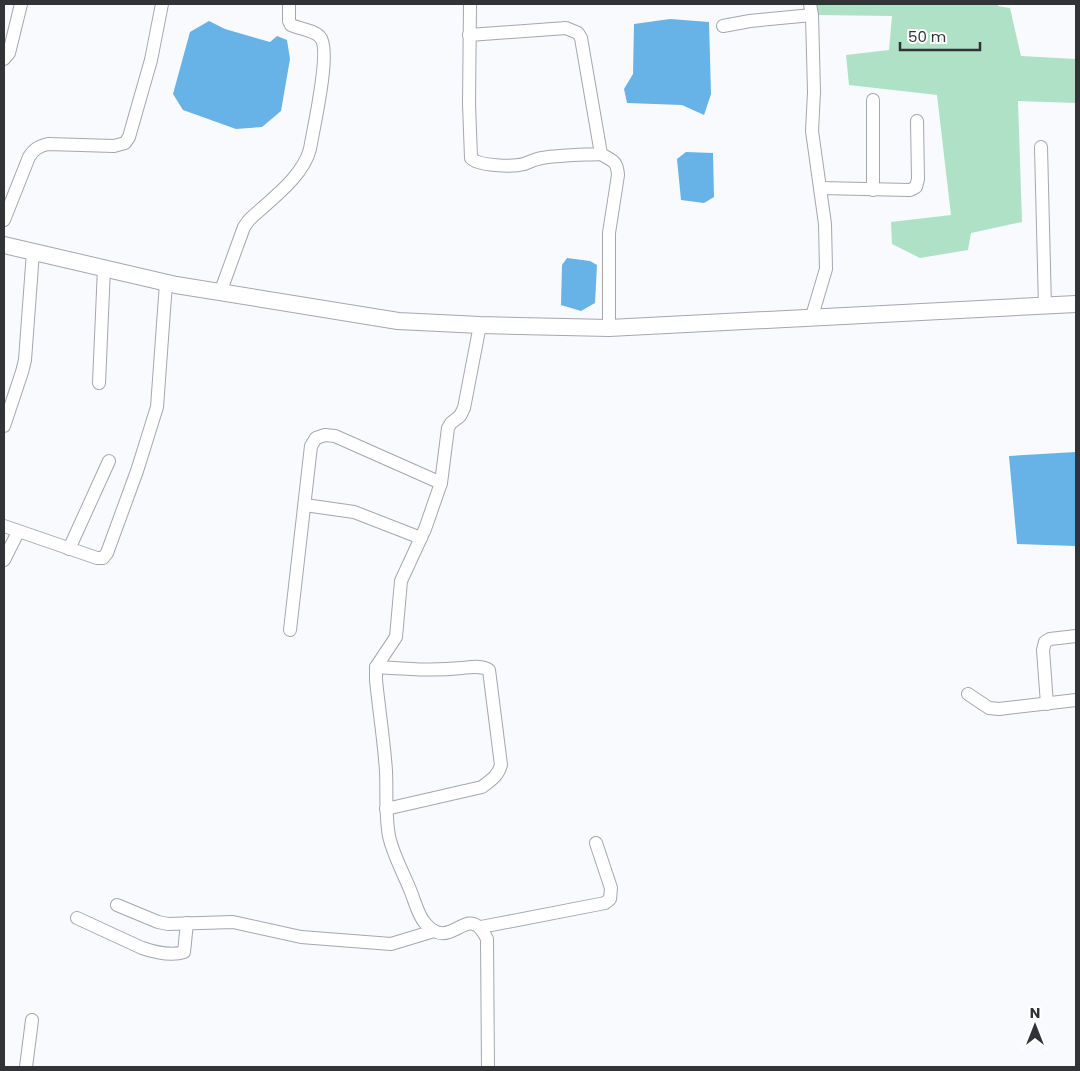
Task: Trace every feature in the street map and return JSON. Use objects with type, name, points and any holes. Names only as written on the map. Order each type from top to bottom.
[{"type":"street","points":[[4,59],[9,53],[21,4]]},
{"type":"street","points":[[4,220],[33,150],[48,144],[114,146],[124,143],[129,137],[151,60],[162,4]]},
{"type":"street","points":[[220,293],[244,227],[298,174],[308,159],[325,45],[315,33],[292,25],[289,21],[290,4]]},
{"type":"street","points":[[470,4],[471,158],[480,163],[523,164],[540,158],[601,154],[615,162],[618,175],[609,233],[609,328]]},
{"type":"street","points":[[723,26],[811,9],[814,92],[812,131],[825,224],[826,269],[812,316]]},
{"type":"street","points":[[470,35],[566,28],[578,32],[581,38],[601,154]]},
{"type":"street","points":[[873,100],[873,190]]},
{"type":"street","points":[[820,188],[910,190],[916,187],[918,179],[917,121]]},
{"type":"street","points":[[1041,147],[1045,307]]},
{"type":"street","points":[[4,245],[166,283],[398,321],[609,328],[812,316],[1045,307],[1076,304]]},
{"type":"street","points":[[4,426],[22,372],[24,360],[33,252]]},
{"type":"street","points":[[99,383],[104,268]]},
{"type":"street","points":[[4,526],[69,549],[97,558],[103,558],[134,480],[157,407],[166,283]]},
{"type":"street","points":[[480,325],[464,408],[460,416],[448,428],[441,483],[421,538],[401,581],[396,637],[376,667],[376,680],[386,769],[386,809],[389,836],[423,921],[434,931],[440,933],[453,932],[469,923],[475,924],[481,927],[487,939],[488,1067]]},
{"type":"street","points":[[290,630],[311,446],[316,438],[325,435],[335,436],[441,483]]},
{"type":"street","points":[[69,549],[109,461]]},
{"type":"street","points":[[305,505],[354,512],[421,538]]},
{"type":"street","points":[[4,560],[18,532]]},
{"type":"street","points":[[1046,704],[1043,650],[1045,642],[1050,639],[1076,636]]},
{"type":"street","points":[[376,667],[425,670],[484,667],[489,670],[501,765],[499,772],[494,778],[482,786],[386,809]]},
{"type":"street","points":[[968,694],[989,708],[999,709],[1076,700]]},
{"type":"street","points":[[481,927],[605,903],[610,899],[611,888],[596,843]]},
{"type":"street","points":[[117,905],[158,922],[168,924],[233,922],[301,937],[391,944],[434,931]]},
{"type":"street","points":[[77,918],[142,948],[178,954],[184,952],[186,948],[187,923]]},
{"type":"street","points":[[26,1067],[32,1020]]},
{"type":"green space","points":[[815,4],[998,4],[998,6],[1010,8],[1021,56],[1076,59],[1076,103],[1018,101],[1022,222],[971,233],[968,250],[920,258],[892,244],[891,222],[951,215],[937,95],[849,85],[846,55],[889,50],[892,16],[817,15]]},
{"type":"water","points":[[670,19],[709,22],[711,94],[704,115],[682,105],[627,103],[624,89],[633,74],[634,24]]},
{"type":"water","points":[[209,21],[225,29],[270,42],[277,36],[287,40],[290,59],[281,111],[262,127],[236,129],[183,110],[173,94],[190,32]]},
{"type":"water","points":[[686,152],[713,153],[714,197],[704,203],[681,200],[677,159]]},
{"type":"water","points":[[567,258],[590,261],[597,265],[595,303],[581,311],[561,305],[562,265]]},
{"type":"water","points":[[1076,452],[1076,546],[1017,544],[1009,456]]}]
